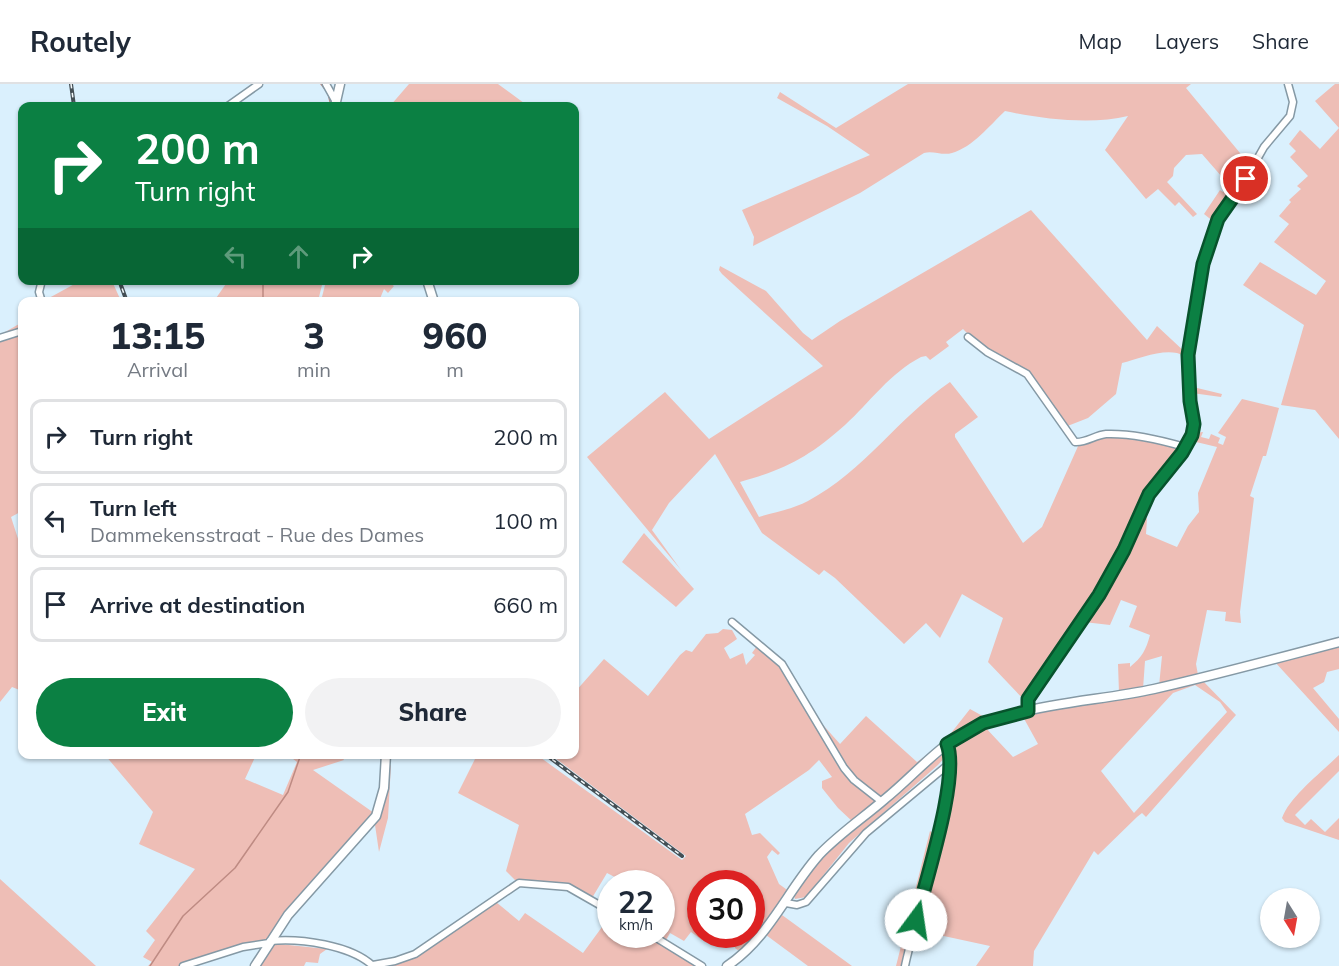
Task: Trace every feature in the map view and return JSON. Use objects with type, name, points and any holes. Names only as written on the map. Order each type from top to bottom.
[{"type":"main road","points":[[336,102],[340,84]]},
{"type":"main road","points":[[727,966],[755,942],[820,855],[947,744],[983,723],[1028,711],[1149,690],[1339,642]]},
{"type":"main road","points":[[255,966],[288,915],[374,819],[384,788],[386,759]]},
{"type":"street","points":[[234,102],[260,84]]},
{"type":"street","points":[[326,84],[335,102]]},
{"type":"street","points":[[1028,711],[1028,699],[1093,606],[1118,563],[1145,499],[1192,435],[1194,427],[1190,401],[1188,355],[1207,246],[1218,219],[1246,179],[1264,147],[1290,116],[1293,102],[1288,84]]},
{"type":"street","points":[[0,338],[18,332]]},
{"type":"street","points":[[968,337],[987,352],[1027,374],[1075,442],[1081,443],[1104,434],[1117,434],[1172,442],[1185,447]]},
{"type":"street","points":[[732,622],[782,664],[844,768],[854,780],[882,802]]},
{"type":"street","points":[[905,966],[948,792],[950,763],[947,744]]},
{"type":"street","points":[[786,903],[798,905],[806,902],[866,833],[950,763]]},
{"type":"street","points":[[183,966],[243,947],[270,942],[330,946],[353,953],[373,966],[395,961],[415,954],[519,883],[568,887],[597,904]]},
{"type":"street","points":[[673,948],[702,966]]},
{"type":"shaded area","points":[[409,84],[498,84],[523,102],[393,102]]},
{"type":"shaded area","points":[[908,84],[1191,84],[1186,88],[1250,165],[1214,222],[1204,214],[1220,190],[1223,192],[1229,185],[1202,154],[1186,155],[1174,168],[1173,176],[1167,182],[1197,214],[1193,217],[1179,202],[1175,206],[1158,189],[1146,199],[1105,150],[1128,116],[1099,120],[1066,120],[1005,111],[981,135],[960,150],[948,154],[924,153],[860,193],[753,246],[754,237],[742,210],[870,155],[827,126],[777,98],[780,92],[836,128]]},
{"type":"shaded area","points":[[1335,84],[1339,84],[1339,128],[1315,101]]},
{"type":"shaded area","points":[[1339,128],[1339,439],[1315,410],[1281,405],[1304,325],[1243,285],[1260,262],[1316,295],[1326,281],[1274,242],[1289,224],[1279,216],[1291,202],[1289,200],[1301,189],[1297,186],[1308,176],[1290,157],[1296,151],[1289,144],[1300,130],[1320,149]]},
{"type":"shaded area","points":[[1031,210],[1147,340],[1157,326],[1186,353],[1184,356],[1170,352],[1122,363],[1116,394],[1088,418],[1065,427],[1031,374],[977,343],[963,329],[946,342],[949,346],[930,360],[926,356],[921,357],[900,371],[820,446],[784,467],[740,482],[759,517],[802,504],[847,475],[914,411],[950,382],[978,417],[955,434],[955,437],[1023,543],[1042,527],[1079,444],[1100,438],[1119,437],[1177,447],[1178,453],[1145,494],[1125,544],[1087,610],[1025,701],[988,662],[1003,618],[962,594],[940,638],[926,623],[904,644],[835,578],[824,570],[819,575],[762,533],[715,454],[669,503],[652,530],[681,570],[587,457],[665,392],[709,439],[823,366],[722,274],[719,270],[720,266],[766,291],[812,340],[840,321]]},
{"type":"shaded area","points":[[73,285],[114,285],[119,297],[51,297]]},
{"type":"shaded area","points":[[225,285],[322,285],[319,297],[217,297]]},
{"type":"shaded area","points":[[325,285],[394,286],[388,293],[384,289],[381,297],[322,297]]},
{"type":"shaded area","points":[[1201,287],[1205,288],[1196,344],[1193,387],[1222,394],[1221,397],[1192,393],[1189,366]]},
{"type":"shaded area","points":[[18,325],[18,513],[11,517],[18,539],[18,689],[12,687],[0,702],[0,335]]},
{"type":"shaded area","points":[[1242,399],[1279,408],[1266,456],[1263,456],[1250,496],[1254,498],[1240,612],[1241,623],[1225,621],[1226,612],[1207,610],[1196,664],[1198,675],[1159,686],[1162,656],[1145,661],[1143,689],[1119,693],[1118,664],[1130,663],[1130,667],[1143,653],[1150,635],[1129,627],[1137,606],[1121,600],[1110,625],[1084,622],[1144,513],[1147,519],[1146,534],[1177,547],[1188,526],[1199,512],[1198,493],[1217,447],[1192,441],[1195,433],[1203,432],[1201,437],[1209,439],[1211,434],[1220,438],[1218,443],[1223,445],[1226,437],[1218,433]]},
{"type":"shaded area","points":[[644,533],[694,589],[676,607],[622,562]]},
{"type":"shaded area","points":[[723,629],[732,630],[737,639],[724,648],[730,659],[743,653],[746,665],[755,655],[752,653],[757,646],[782,669],[803,707],[851,775],[816,717],[840,744],[866,716],[917,762],[944,742],[970,709],[988,719],[882,797],[872,794],[871,797],[877,803],[853,822],[822,788],[822,781],[832,777],[819,760],[809,770],[745,814],[752,835],[760,833],[780,853],[778,855],[772,850],[767,857],[779,884],[790,892],[765,926],[765,870],[687,870],[687,937],[684,941],[675,936],[675,870],[597,870],[597,890],[592,898],[565,885],[516,881],[506,871],[519,825],[458,793],[475,759],[543,759],[682,860],[686,856],[556,759],[579,759],[579,687],[604,659],[648,696],[680,655],[686,650],[692,652],[706,634],[718,633]]},
{"type":"shaded area","points":[[1337,645],[1339,669],[1327,672],[1324,682],[1313,688],[1339,719],[1339,732],[1274,661]]},
{"type":"shaded area","points":[[1202,680],[1236,715],[1146,817],[1142,813],[1098,855],[1094,851],[1034,951],[1033,966],[976,966],[990,946],[916,930],[951,783],[954,743],[984,726],[1013,757],[1038,744],[1022,715],[1108,701]],"holes":[[[1195,685],[1220,702],[1227,712],[1134,813],[1101,771],[1173,693]]]},
{"type":"shaded area","points":[[943,752],[947,755],[938,765],[849,843],[806,897],[795,899],[794,896],[810,871],[823,856]]},
{"type":"shaded area","points":[[1339,755],[1339,771],[1295,815],[1305,825],[1311,819],[1325,832],[1339,818],[1339,840],[1285,822],[1282,818],[1292,801]]},
{"type":"shaded area","points":[[108,759],[254,759],[245,779],[283,795],[297,762],[293,759],[343,759],[313,770],[374,813],[283,916],[265,941],[179,966],[148,966],[152,962],[143,957],[155,940],[146,931],[195,869],[139,844],[153,812]]},
{"type":"shaded area","points":[[391,765],[388,818],[379,852],[375,825],[381,815],[388,766]]},
{"type":"shaded area","points":[[930,831],[935,835],[904,966],[896,966]]},
{"type":"shaded area","points":[[0,879],[96,966],[0,966]]},
{"type":"shaded area","points":[[496,902],[519,921],[525,913],[583,953],[597,934],[597,948],[669,948],[699,966],[386,966],[397,962]]},
{"type":"shaded area","points":[[782,915],[852,966],[808,966],[766,935]]},
{"type":"shaded area","points":[[271,945],[327,949],[320,954],[318,963],[306,962],[304,966],[258,966]]},
{"type":"waterway","points":[[321,84],[328,93],[330,102]]},
{"type":"waterway","points":[[263,285],[263,297]]},
{"type":"waterway","points":[[150,966],[183,916],[235,868],[288,792],[299,759]]},
{"type":"railway","points":[[71,84],[73,102]]},
{"type":"railway","points":[[121,285],[125,297]]},
{"type":"railway","points":[[552,759],[682,856]]},
{"type":"route","points":[[916,920],[948,792],[950,753],[947,744],[983,723],[1028,711],[1028,699],[1093,606],[1118,563],[1145,499],[1190,440],[1194,427],[1188,381],[1188,355],[1203,264],[1207,246],[1218,219],[1246,179]]}]
